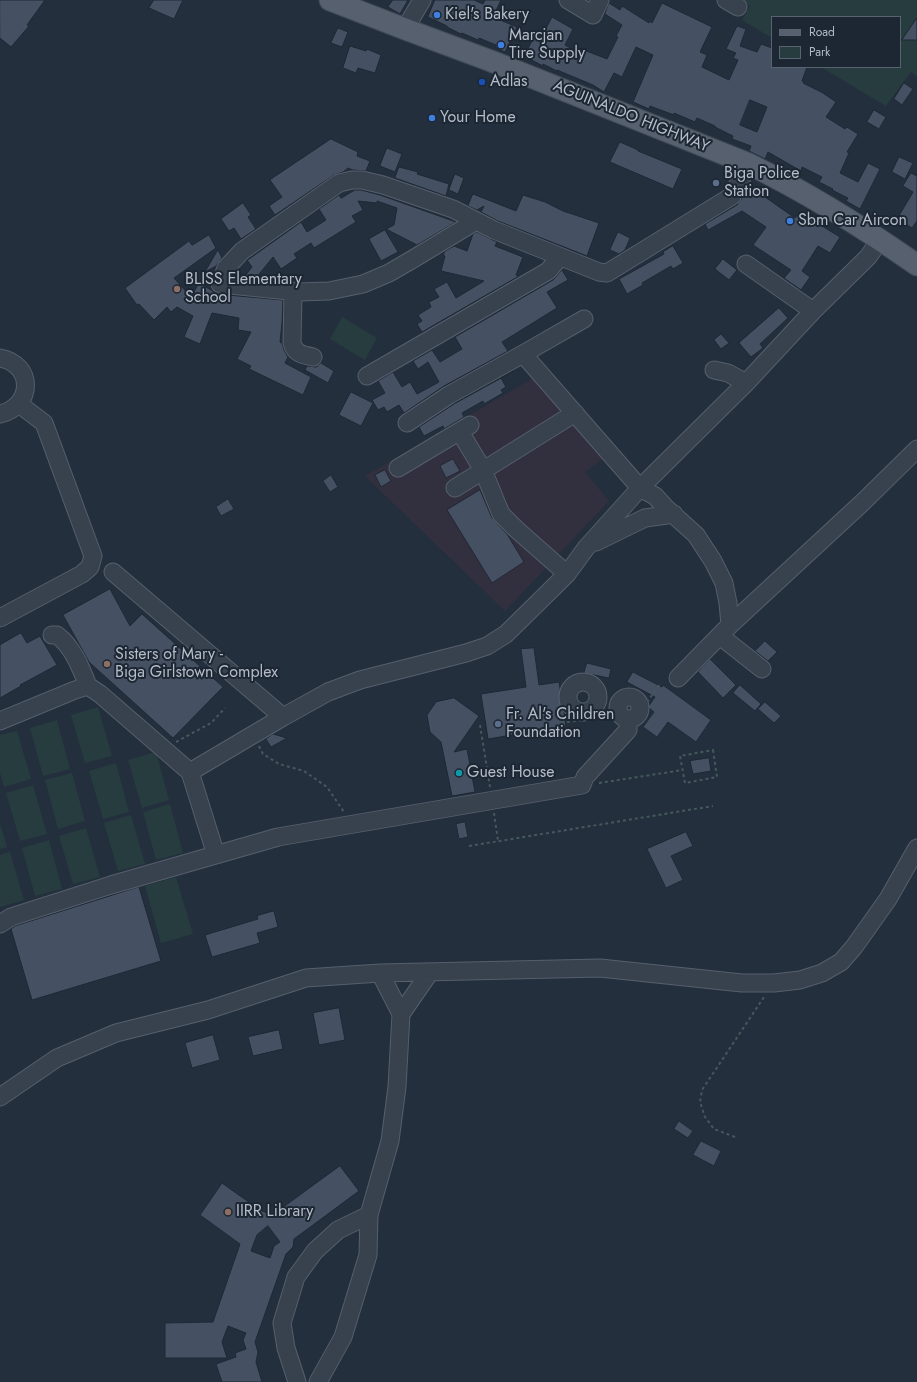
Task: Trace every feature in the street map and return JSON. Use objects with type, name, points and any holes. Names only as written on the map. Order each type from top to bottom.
[{"type":"main road","name":"AGUINALDO HIGHWAY","points":[[330,0],[405,30],[513,69],[749,164],[802,192],[880,240],[917,265]]},
{"type":"street","points":[[405,30],[422,0]]},
{"type":"street","points":[[568,0],[593,15],[600,0]]},
{"type":"street","points":[[476,221],[407,263],[389,273],[363,284],[329,291],[293,292],[220,284],[226,268],[242,251],[339,183],[352,180],[383,185],[453,209],[494,230],[560,258],[599,272],[607,273],[732,196],[749,164]]},
{"type":"street","points":[[190,772],[328,692],[360,680],[466,653],[487,646],[506,634],[567,574],[586,548],[640,488],[746,383],[813,311],[868,257],[880,240]]},
{"type":"street","points":[[367,376],[548,271],[560,258]]},
{"type":"street","points":[[746,264],[813,311]]},
{"type":"street","points":[[293,292],[292,343],[294,348],[299,353],[313,357]]},
{"type":"street","points":[[407,423],[449,396],[584,319]]},
{"type":"street","points":[[523,354],[640,488],[655,496],[696,535],[713,561],[724,583],[728,603],[725,631]]},
{"type":"street","points":[[0,358],[13,363],[19,368],[23,374],[25,382],[25,390],[19,404],[14,409],[0,414]]},
{"type":"street","points":[[714,370],[728,373],[746,383]]},
{"type":"street","points":[[0,618],[82,574],[90,567],[93,556],[44,422],[19,404]]},
{"type":"street","points":[[455,488],[575,413]]},
{"type":"street","points":[[398,468],[465,429],[501,514],[567,574]]},
{"type":"street","points":[[678,678],[725,631],[856,509],[917,449]]},
{"type":"street","points":[[586,548],[645,518],[674,514]]},
{"type":"street","points":[[113,572],[283,717]]},
{"type":"street","points":[[725,631],[762,669]]},
{"type":"street","points":[[52,635],[57,635],[66,643],[78,663],[88,686],[100,694],[190,772],[216,855]]},
{"type":"street","points":[[578,682],[591,684],[623,701],[606,702],[580,712],[564,705],[568,691],[578,682]]},
{"type":"street","points":[[591,684],[596,689],[598,696],[592,707]]},
{"type":"street","points":[[0,721],[88,686]]},
{"type":"street","points":[[623,701],[617,710],[619,715],[623,718],[634,716]]},
{"type":"street","points":[[0,924],[10,917],[18,914],[111,885],[278,837],[582,785],[585,777],[628,730],[634,716]]},
{"type":"street","points":[[0,1097],[57,1058],[116,1033],[208,1010],[306,978],[380,973],[600,968],[742,983],[774,983],[800,980],[822,973],[841,962],[854,947],[888,899],[917,848]]},
{"type":"street","points":[[401,1014],[430,972]]},
{"type":"street","points":[[318,1382],[346,1329],[368,1254],[369,1215],[390,1140],[397,1087],[401,1014],[380,973]]},
{"type":"street","points":[[297,1382],[286,1348],[282,1323],[296,1277],[315,1251],[338,1230],[369,1215]]},
{"type":"path","points":[[634,716],[659,685]]},
{"type":"path","points":[[561,723],[588,719],[592,707]]},
{"type":"path","points":[[163,748],[211,723],[225,708]]},
{"type":"path","points":[[480,725],[482,739]]},
{"type":"path","points":[[253,735],[263,754],[279,764],[304,771],[327,787],[352,825]]},
{"type":"path","points":[[713,750],[717,777],[685,783],[683,770],[680,756],[713,750]]},
{"type":"path","points":[[582,785],[683,770]]},
{"type":"path","points":[[469,846],[713,806]]},
{"type":"path","points":[[734,1137],[714,1129],[705,1117],[700,1102],[702,1090],[774,983]]},
{"type":"shaded area","points":[[535,377],[604,458],[585,472],[609,501],[505,611],[365,476]]},
{"type":"green space","points":[[740,0],[917,0],[917,76],[911,72],[886,106],[823,68],[901,68],[901,16],[771,16],[771,37],[742,20],[750,6]]},
{"type":"green space","points":[[342,317],[377,338],[365,360],[330,339]]},
{"type":"green space","points":[[98,707],[112,756],[85,763],[71,715]]},
{"type":"green space","points":[[57,720],[70,769],[43,776],[30,728]]},
{"type":"green space","points":[[17,731],[31,779],[4,787],[0,773],[0,735]]},
{"type":"green space","points":[[156,752],[169,800],[142,808],[128,760]]},
{"type":"green space","points":[[116,763],[129,812],[103,819],[89,771]]},
{"type":"green space","points":[[72,773],[85,821],[58,829],[45,780]]},
{"type":"green space","points":[[33,785],[47,834],[20,841],[6,793]]},
{"type":"green space","points":[[170,804],[183,853],[156,860],[143,812]]},
{"type":"green space","points":[[131,815],[145,864],[118,871],[104,823]]},
{"type":"green space","points":[[0,824],[7,847],[0,849]]},
{"type":"green space","points":[[86,828],[100,877],[73,884],[59,836]]},
{"type":"green space","points":[[49,840],[62,889],[35,896],[22,848]]},
{"type":"green space","points":[[10,852],[24,900],[0,907],[0,855]]},
{"type":"green space","points":[[176,877],[193,934],[161,943],[145,886]]},
{"type":"building","points":[[0,0],[45,0],[27,25],[29,26],[11,47],[0,38]]},
{"type":"building","points":[[154,0],[183,0],[174,19],[149,8]]},
{"type":"building","points":[[393,0],[408,0],[400,14],[388,7]]},
{"type":"building","points":[[435,0],[474,0],[483,4],[485,0],[501,0],[493,17],[517,27],[505,52],[495,47],[496,45],[479,38],[478,40],[462,33],[461,34],[428,17]]},
{"type":"building","points":[[609,3],[620,10],[622,6],[649,23],[650,21],[652,23],[662,3],[712,27],[700,52],[707,55],[702,67],[729,80],[738,60],[733,58],[736,53],[726,49],[737,26],[746,29],[740,46],[757,52],[761,44],[771,48],[771,68],[807,68],[802,81],[804,82],[803,83],[823,93],[836,102],[826,117],[845,129],[847,127],[858,134],[847,152],[849,153],[840,173],[858,182],[868,163],[880,169],[860,209],[846,201],[848,198],[819,182],[822,177],[802,167],[801,171],[768,152],[765,159],[749,151],[751,146],[732,139],[733,136],[697,118],[695,122],[674,113],[674,115],[650,106],[649,109],[633,102],[653,55],[636,47],[622,77],[614,73],[604,92],[593,85],[543,64],[543,66],[524,56],[534,37],[540,40],[552,17],[573,29],[565,45],[577,52],[579,48],[607,59],[622,25],[605,14]],"holes":[[[750,100],[767,107],[757,132],[740,125]]]},
{"type":"building","points":[[917,18],[917,40],[902,40]]},
{"type":"building","points":[[338,28],[348,32],[342,47],[331,43]]},
{"type":"building","points":[[350,46],[366,51],[367,49],[381,55],[375,73],[358,68],[356,73],[343,68]]},
{"type":"building","points":[[904,83],[913,89],[902,105],[894,99]]},
{"type":"building","points":[[874,110],[886,117],[879,129],[867,122]]},
{"type":"building","points":[[331,139],[358,152],[357,156],[370,161],[366,171],[348,168],[343,172],[334,175],[275,215],[269,206],[282,197],[270,180]]},
{"type":"building","points":[[620,142],[682,169],[673,189],[610,162]]},
{"type":"building","points":[[387,148],[402,154],[395,172],[380,166]]},
{"type":"building","points":[[899,157],[913,163],[905,179],[892,172]]},
{"type":"building","points":[[399,167],[418,172],[417,174],[449,184],[446,196],[395,178]]},
{"type":"building","points":[[911,173],[917,176],[917,221],[912,228],[897,219],[913,192],[903,186]]},
{"type":"building","points":[[455,174],[464,178],[458,194],[449,190]]},
{"type":"building","points":[[355,190],[380,195],[456,222],[417,245],[386,229],[394,225],[397,208],[377,201],[377,203],[358,201],[363,210],[352,216],[356,222],[314,248],[311,243],[294,254],[297,258],[281,269],[273,257],[256,278],[245,276],[252,267],[247,260],[301,222],[307,232],[326,220],[319,209],[339,195],[341,198]]},
{"type":"building","points":[[755,190],[795,218],[798,214],[807,220],[809,218],[840,237],[830,253],[818,246],[802,271],[810,277],[801,290],[784,278],[791,270],[753,245],[766,227],[742,211],[708,230],[705,224],[737,205],[742,198]]},
{"type":"building","points":[[473,194],[516,211],[523,195],[599,223],[587,256],[498,221],[481,212],[484,206],[477,210],[468,206]]},
{"type":"building","points":[[243,203],[251,215],[248,217],[256,229],[241,239],[234,228],[229,231],[221,219]]},
{"type":"building","points":[[385,230],[398,252],[381,261],[369,239]]},
{"type":"building","points":[[477,232],[497,242],[495,246],[523,257],[516,275],[519,276],[422,332],[417,324],[422,321],[418,315],[431,307],[429,302],[439,297],[434,289],[447,282],[456,298],[484,281],[441,271],[445,251],[454,246],[467,251],[473,234]]},
{"type":"building","points":[[618,232],[630,238],[625,250],[619,254],[610,250]]},
{"type":"building","points":[[209,235],[216,248],[174,278],[191,297],[199,283],[230,301],[227,295],[283,300],[280,342],[282,343],[288,357],[285,363],[311,377],[303,395],[249,369],[251,366],[237,359],[251,332],[238,330],[239,318],[212,313],[200,344],[184,337],[193,316],[177,307],[171,312],[167,307],[154,320],[139,304],[137,305],[125,288],[189,241],[192,245]]},
{"type":"building","points":[[673,246],[683,263],[673,269],[671,266],[642,283],[643,285],[627,294],[619,279],[664,254],[663,252]]},
{"type":"building","points":[[218,250],[222,258],[216,266],[205,272]]},
{"type":"building","points":[[723,259],[737,270],[729,280],[715,269]]},
{"type":"building","points":[[562,270],[568,280],[547,292],[557,308],[502,342],[508,351],[444,386],[404,413],[399,405],[387,412],[384,407],[378,410],[372,400],[385,393],[378,381],[393,372],[402,387],[410,382],[417,394],[439,382],[428,362],[418,369],[413,361],[432,350],[440,362],[462,349],[455,337],[553,280]]},
{"type":"building","points":[[779,308],[788,318],[760,344],[763,348],[751,357],[739,343]]},
{"type":"building","points":[[721,334],[729,343],[721,349],[714,340]]},
{"type":"building","points":[[321,363],[334,371],[328,383],[305,370],[307,366],[316,367]]},
{"type":"building","points":[[501,378],[506,387],[501,390],[503,393],[484,404],[483,401],[462,413],[464,417],[444,429],[443,426],[424,436],[419,427],[454,404]]},
{"type":"building","points":[[351,392],[373,403],[361,426],[339,415]]},
{"type":"building","points":[[453,459],[460,471],[446,478],[440,466]]},
{"type":"building","points":[[385,470],[391,481],[381,487],[375,475]]},
{"type":"building","points":[[331,475],[338,487],[330,492],[323,481]]},
{"type":"building","points":[[480,490],[492,518],[507,534],[524,562],[492,583],[447,510]]},
{"type":"building","points":[[228,499],[234,509],[221,516],[216,507]]},
{"type":"building","points":[[110,589],[130,626],[142,614],[223,687],[173,738],[89,662],[63,615]]},
{"type":"building","points":[[21,633],[27,643],[40,636],[57,665],[20,685],[21,686],[0,698],[0,645]]},
{"type":"building","points":[[765,641],[777,652],[768,661],[755,651]]},
{"type":"building","points":[[534,648],[539,685],[559,682],[566,726],[488,739],[481,694],[526,687],[521,649]]},
{"type":"building","points":[[710,659],[736,685],[723,698],[698,672]]},
{"type":"building","points":[[587,663],[611,669],[609,678],[584,673]]},
{"type":"building","points":[[633,672],[662,687],[663,685],[711,720],[696,742],[668,722],[657,737],[643,727],[654,712],[648,707],[655,697],[627,682]]},
{"type":"building","points":[[740,685],[761,704],[755,711],[733,693]]},
{"type":"building","points":[[454,698],[479,716],[454,752],[467,749],[475,792],[452,796],[441,742],[430,732],[427,715],[436,702]]},
{"type":"building","points":[[765,702],[781,716],[774,723],[758,709]]},
{"type":"building","points":[[273,734],[287,738],[271,747],[266,739]]},
{"type":"building","points":[[709,758],[711,771],[693,774],[690,761]]},
{"type":"building","points":[[465,822],[468,837],[459,839],[456,824]]},
{"type":"building","points":[[686,832],[693,846],[671,856],[683,880],[666,888],[647,849]]},
{"type":"building","points":[[139,887],[161,961],[32,1000],[11,929],[15,926]]},
{"type":"building","points":[[274,911],[278,927],[257,933],[260,943],[212,957],[205,935],[258,919],[257,916]]},
{"type":"building","points":[[339,1008],[345,1040],[319,1045],[313,1013]]},
{"type":"building","points":[[279,1030],[283,1049],[253,1056],[248,1037]]},
{"type":"building","points":[[213,1035],[220,1060],[192,1068],[185,1043]]},
{"type":"building","points":[[679,1121],[693,1131],[688,1138],[674,1129]]},
{"type":"building","points":[[701,1141],[721,1151],[714,1166],[693,1155]]},
{"type":"building","points":[[340,1166],[359,1191],[294,1239],[293,1247],[286,1254],[255,1342],[258,1352],[256,1362],[262,1382],[222,1382],[216,1364],[236,1357],[235,1353],[246,1349],[243,1340],[246,1333],[228,1326],[222,1342],[227,1358],[165,1358],[165,1323],[213,1322],[240,1244],[200,1215],[222,1183],[260,1210],[272,1215]],"holes":[[[268,1226],[280,1242],[274,1246],[270,1258],[251,1251],[257,1235]]]},
{"type":"place","name":"Kiel's Bakery","points":[[437,15]]},
{"type":"place","name":"Marcjan Tire Supply","points":[[501,45]]},
{"type":"place","name":"Adlas","points":[[482,82]]},
{"type":"place","name":"Your Home","points":[[432,118]]},
{"type":"place","name":"Biga Police Station","points":[[716,183]]},
{"type":"place","name":"Sbm Car Aircon","points":[[790,221]]},
{"type":"place","name":"BLISS Elementary School","points":[[177,289]]},
{"type":"place","name":"Sisters of Mary - Biga Girlstown Complex","points":[[107,664]]},
{"type":"place","name":"Fr. Al's Children Foundation","points":[[498,724]]},
{"type":"place","name":"Guest House","points":[[459,773]]},
{"type":"place","name":"IIRR Library","points":[[228,1212]]}]
